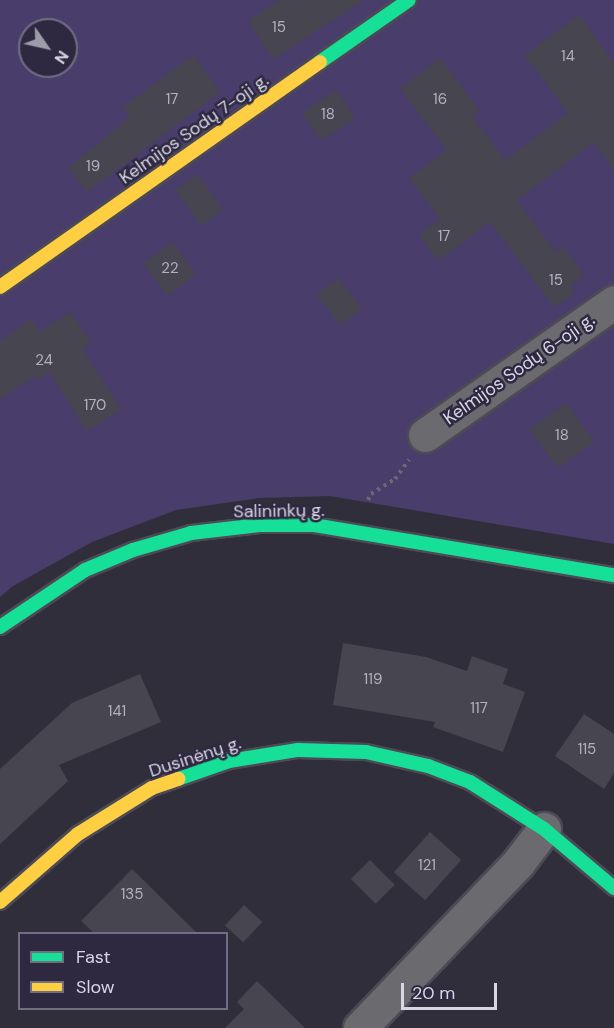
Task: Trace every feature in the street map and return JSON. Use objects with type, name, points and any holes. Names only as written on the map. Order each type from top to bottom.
[{"type":"street","name":"Kelmijos Sodų 7-oji g.","points":[[0,286],[409,0]]},
{"type":"street","name":"Kelmijos Sodų 6-oji g.","points":[[425,435],[614,302]]},
{"type":"street","name":"Salininkų g.","points":[[0,627],[85,570],[133,550],[191,533],[260,525],[314,525],[614,574]]},
{"type":"street","name":"Dusinėnų g.","points":[[0,903],[78,834],[153,788],[229,761],[298,750],[366,752],[428,766],[470,782],[544,829],[614,888]]},
{"type":"street","points":[[360,1028],[518,863],[544,829]]},
{"type":"path","points":[[354,531],[371,494],[395,479],[425,435]]},
{"type":"shaded area","points":[[0,0],[614,0],[614,544],[330,496],[259,498],[176,510],[92,542],[13,586],[0,597]]},
{"type":"building","points":[[279,0],[364,0],[273,59],[248,21]]},
{"type":"building","points":[[579,15],[614,63],[614,170],[594,142],[517,200],[555,252],[564,247],[584,276],[570,286],[575,292],[554,307],[490,222],[438,261],[419,235],[440,219],[409,178],[447,150],[400,89],[440,58],[480,111],[472,117],[505,160],[568,113],[525,55]]},
{"type":"building","points":[[193,55],[220,92],[87,192],[68,168],[130,117],[123,107]]},
{"type":"building","points":[[336,90],[355,118],[321,141],[302,113]]},
{"type":"building","points":[[197,174],[223,210],[201,225],[175,190]]},
{"type":"building","points":[[172,242],[196,274],[167,296],[143,264]]},
{"type":"building","points":[[338,278],[362,309],[341,325],[317,295]]},
{"type":"building","points":[[70,312],[91,342],[82,349],[121,409],[87,431],[49,372],[37,381],[34,376],[0,399],[0,341],[31,319],[40,332]]},
{"type":"building","points":[[566,403],[594,442],[558,468],[530,429]]},
{"type":"building","points":[[343,643],[426,657],[467,671],[472,656],[508,669],[503,684],[525,692],[503,752],[433,727],[435,722],[333,705]]},
{"type":"building","points":[[140,674],[161,722],[59,765],[68,781],[0,844],[0,769],[72,703]]},
{"type":"building","points":[[584,714],[614,734],[614,773],[604,789],[555,756]]},
{"type":"building","points":[[430,832],[461,860],[425,900],[394,872]]},
{"type":"building","points":[[370,860],[395,885],[376,904],[351,879]]},
{"type":"building","points":[[132,869],[196,932],[93,932],[81,921]]},
{"type":"building","points":[[244,905],[262,922],[243,943],[225,925]]},
{"type":"building","points":[[257,981],[305,1028],[225,1028],[244,1009],[237,1002]]},
{"type":"traffic: fast","points":[[320,62],[409,0]]},
{"type":"traffic: fast","points":[[0,627],[85,570],[133,550],[191,533],[260,525],[314,525],[614,575]]},
{"type":"traffic: fast","points":[[178,779],[229,761],[298,750],[366,752],[428,766],[470,782],[544,829],[614,888]]},
{"type":"traffic: slow","points":[[0,287],[320,62]]},
{"type":"traffic: slow","points":[[0,902],[78,834],[152,788],[178,779]]}]
